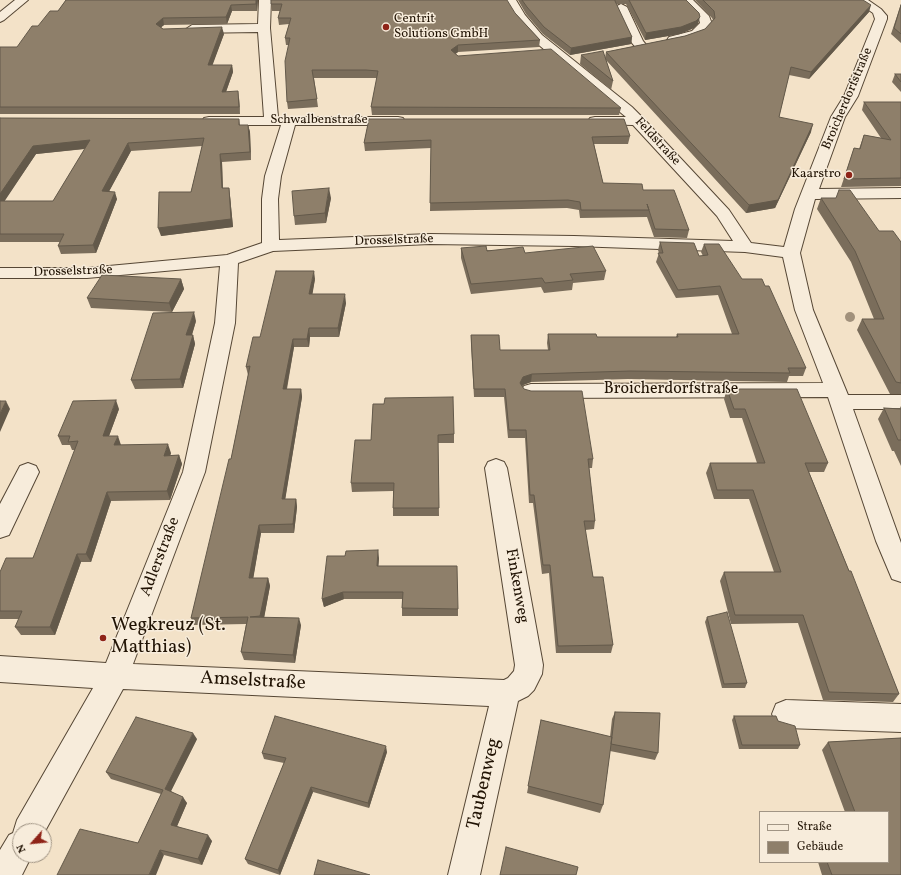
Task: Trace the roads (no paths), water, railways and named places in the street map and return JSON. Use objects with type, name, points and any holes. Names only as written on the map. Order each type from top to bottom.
[{"type":"street","points":[[0,18],[22,0]]},
{"type":"street","points":[[265,0],[264,28],[271,121]]},
{"type":"street","name":"Feldstraße","points":[[510,0],[532,32],[566,62],[614,97],[638,121],[722,213],[745,247]]},
{"type":"street","points":[[627,50],[696,34],[706,24],[705,18],[686,0]]},
{"type":"street","name":"Broicherdorfstraße","points":[[860,0],[882,16],[851,96],[838,117],[803,209],[791,253],[804,310],[838,396],[888,541],[901,571]]},
{"type":"street","points":[[621,7],[638,43],[642,47]]},
{"type":"street","points":[[0,10],[13,8]]},
{"type":"street","points":[[180,30],[264,28]]},
{"type":"street","points":[[538,52],[553,51]]},
{"type":"street","points":[[566,62],[581,59]]},
{"type":"street","name":"Schwalbenstraße","points":[[192,121],[408,121]]},
{"type":"street","points":[[271,246],[271,192],[273,176],[289,121]]},
{"type":"street","points":[[582,121],[638,121]]},
{"type":"street","points":[[809,194],[901,193]]},
{"type":"street","name":"Drosselstraße","points":[[0,273],[87,273],[229,260],[271,246],[430,239],[574,241],[745,247],[791,253]]},
{"type":"street","name":"Adlerstraße","points":[[32,823],[114,676],[194,472],[225,323],[229,260]]},
{"type":"street","name":"Broicherdorfstraße","points":[[531,391],[838,396]]},
{"type":"street","points":[[838,396],[901,402]]},
{"type":"street","name":"Finkenweg","points":[[496,468],[529,665],[528,674],[524,681],[518,687],[506,693]]},
{"type":"street","points":[[0,528],[28,472]]},
{"type":"street","name":"Amselstraße","points":[[0,669],[114,676],[506,693]]},
{"type":"street","name":"Taubenweg","points":[[464,875],[506,693]]},
{"type":"street","points":[[786,714],[901,718]]},
{"type":"street","points":[[4,875],[12,860]]},
{"type":"place","name":"Centrit Solutions GmbH","points":[[386,27]]},
{"type":"place","name":"Kaarstro","points":[[849,175]]},
{"type":"place","name":"Wegkreuz (St. Matthias)","points":[[103,638]]}]
